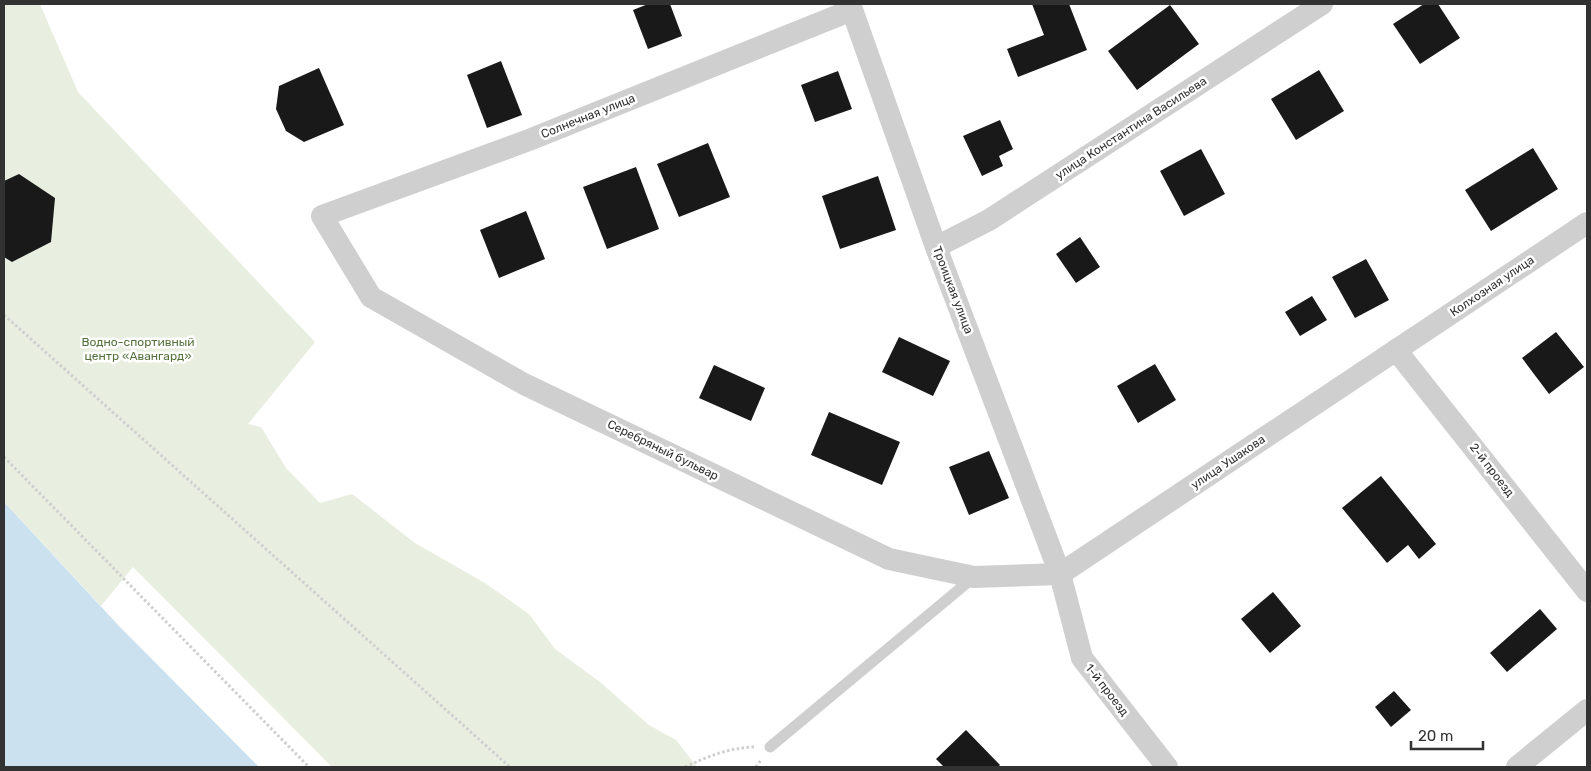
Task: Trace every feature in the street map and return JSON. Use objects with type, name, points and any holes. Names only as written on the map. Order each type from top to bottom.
[{"type":"street","name":"улица Константина Васильева","points":[[936,247],[989,220],[1322,4]]},
{"type":"street","name":"Троицкая улица","points":[[851,7],[936,247],[1060,574]]},
{"type":"street","name":"Солнечная улица","points":[[322,216],[529,140],[851,7]]},
{"type":"street","name":"Серебряный бульвар","points":[[322,216],[371,297],[524,384],[889,559],[974,577],[1060,574]]},
{"type":"street","name":"Колхозная улица","points":[[1396,350],[1587,223]]},
{"type":"street","name":"улица Ушакова","points":[[1060,574],[1396,350]]},
{"type":"street","name":"2-й проезд","points":[[1396,350],[1587,591]]},
{"type":"street","name":"1-й проезд","points":[[1060,574],[1082,658],[1167,767]]},
{"type":"street","points":[[1516,767],[1587,710]]},
{"type":"lane","points":[[770,747],[974,577]]},
{"type":"path","points":[[4,315],[510,767]]},
{"type":"path","points":[[4,457],[309,767]]},
{"type":"path","points":[[685,767],[714,754],[738,747],[770,747]]},
{"type":"green space","name":"Водно-спортивный центр «Авангард»","points":[[4,4],[40,4],[78,92],[315,342],[248,424],[261,427],[286,468],[320,503],[352,494],[415,543],[485,583],[529,614],[555,649],[600,682],[649,725],[676,740],[697,767],[332,767],[133,567],[101,606],[4,502]]},
{"type":"water","points":[[4,502],[119,626],[259,767],[4,767]]},
{"type":"building","points":[[648,4],[670,4],[682,36],[648,49],[633,10]]},
{"type":"building","points":[[1032,4],[1069,4],[1087,50],[1018,77],[1007,49],[1044,35]]},
{"type":"building","points":[[1424,4],[1438,4],[1460,38],[1420,64],[1393,24]]},
{"type":"building","points":[[1170,5],[1199,44],[1137,90],[1108,51]]},
{"type":"building","points":[[501,61],[522,115],[487,128],[467,75]]},
{"type":"building","points":[[319,68],[344,125],[304,142],[286,131],[276,109],[279,86]]},
{"type":"building","points":[[1319,70],[1344,111],[1296,140],[1271,99]]},
{"type":"building","points":[[838,71],[852,109],[815,122],[801,85]]},
{"type":"building","points":[[1000,120],[1013,149],[999,156],[1003,166],[982,176],[963,136]]},
{"type":"building","points":[[708,143],[730,197],[679,217],[657,164]]},
{"type":"building","points":[[1533,148],[1558,189],[1491,231],[1465,190]]},
{"type":"building","points":[[1201,149],[1225,194],[1184,216],[1160,171]]},
{"type":"building","points":[[636,167],[659,229],[607,249],[583,187]]},
{"type":"building","points":[[19,174],[55,198],[51,242],[12,262],[4,257],[4,181]]},
{"type":"building","points":[[878,176],[896,230],[840,249],[822,196]]},
{"type":"building","points":[[526,211],[545,259],[499,278],[480,230]]},
{"type":"building","points":[[1080,237],[1100,267],[1076,283],[1056,254]]},
{"type":"building","points":[[1366,259],[1389,300],[1355,318],[1332,277]]},
{"type":"building","points":[[1312,296],[1327,320],[1300,336],[1285,312]]},
{"type":"building","points":[[1556,332],[1584,367],[1549,394],[1522,358]]},
{"type":"building","points":[[899,337],[950,361],[933,396],[882,372]]},
{"type":"building","points":[[1155,364],[1176,400],[1138,423],[1117,386]]},
{"type":"building","points":[[714,365],[765,388],[751,421],[699,398]]},
{"type":"building","points":[[829,412],[900,442],[882,485],[811,455]]},
{"type":"building","points":[[989,451],[1009,498],[969,515],[949,467]]},
{"type":"building","points":[[1381,476],[1436,544],[1419,559],[1408,545],[1387,563],[1342,508]]},
{"type":"building","points":[[1273,592],[1301,626],[1270,653],[1241,619]]},
{"type":"building","points":[[1540,609],[1557,629],[1507,672],[1490,653]]},
{"type":"building","points":[[1394,691],[1411,710],[1391,727],[1375,707]]},
{"type":"building","points":[[966,730],[1000,765],[998,767],[944,767],[936,759]]}]
